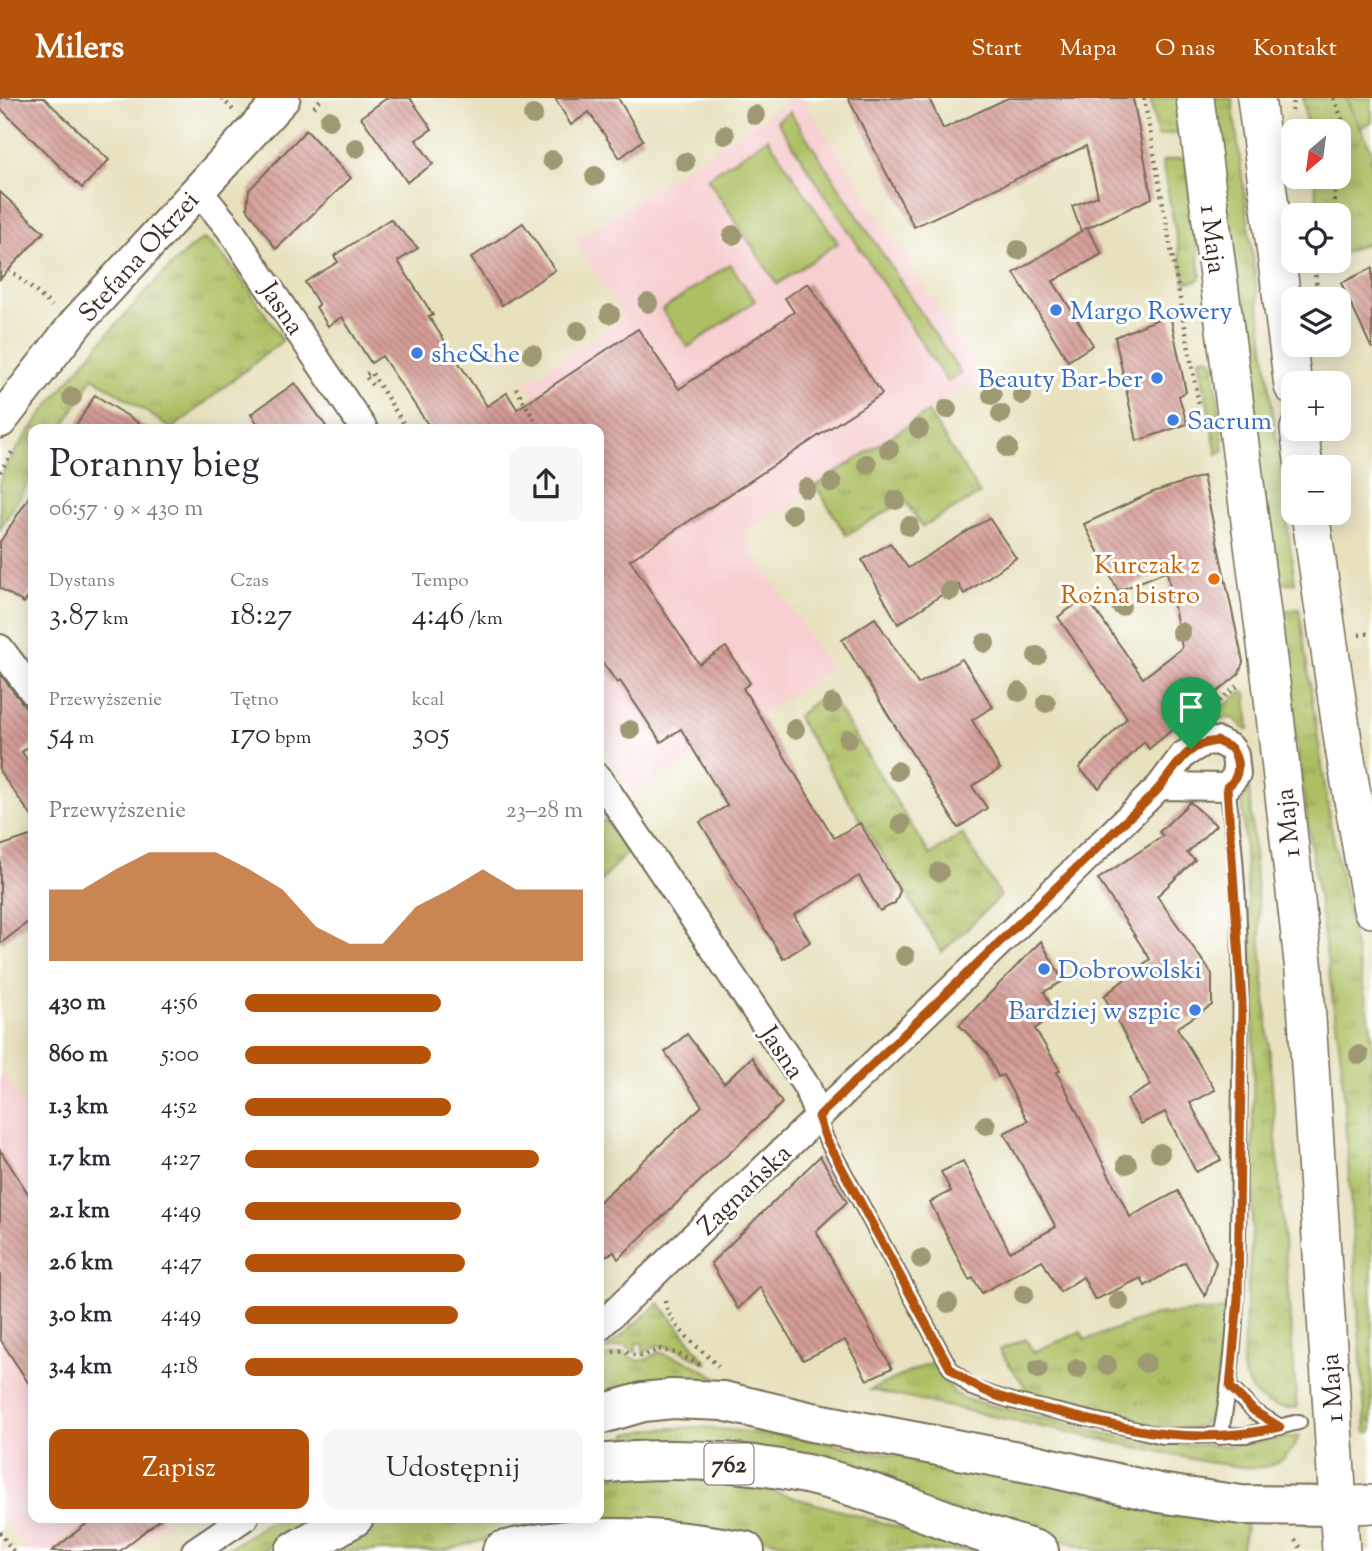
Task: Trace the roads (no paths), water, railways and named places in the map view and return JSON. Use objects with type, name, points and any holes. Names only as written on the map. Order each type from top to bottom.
[{"type":"main road","name":"1 Maja","points":[[1195,98],[1273,698],[1304,971],[1355,1505],[1341,1551]]},
{"type":"main road","points":[[1256,98],[1291,371]]},
{"type":"main road","points":[[1312,525],[1344,748],[1372,909]]},
{"type":"main road","points":[[604,1413],[643,1402],[672,1399],[723,1401],[812,1422],[1039,1465],[1159,1493],[1241,1505],[1355,1505]]},
{"type":"main road","name":"762","points":[[604,1464],[692,1460],[752,1466],[827,1479],[994,1539],[1039,1551]]},
{"type":"main road","points":[[295,1551],[344,1523]]},
{"type":"main road","points":[[502,1551],[556,1546],[698,1543],[745,1551]]},
{"type":"street","name":"Stefana Okrzei","points":[[0,421],[52,351],[283,98]]},
{"type":"street","name":"Jasna","points":[[198,190],[229,228],[361,424]]},
{"type":"street","points":[[0,648],[28,685]]},
{"type":"street","name":"Zagnańska","points":[[604,1322],[1160,786],[1191,749],[1204,742],[1217,741],[1231,748],[1238,761],[1235,779],[1227,787]]},
{"type":"street","name":"Jasna","points":[[604,786],[807,1087],[818,1117]]},
{"type":"street","points":[[1160,786],[1227,787]]},
{"type":"street","points":[[195,1551],[235,1523]]},
{"type":"lane","points":[[1220,1437],[1230,1387],[1238,1299],[1242,1002],[1227,787]]},
{"type":"lane","name":"Jasna","points":[[818,1117],[826,1139],[950,1368],[972,1388],[1163,1436],[1246,1435],[1299,1422]]},
{"type":"lane","points":[[1230,1387],[1254,1411],[1280,1427]]},
{"type":"place","name":"Margo Rowery","points":[[1056,310]]},
{"type":"place","name":"she&he","points":[[417,353]]},
{"type":"place","name":"Beauty Bar-ber","points":[[1157,378]]},
{"type":"place","name":"Sacrum","points":[[1173,420]]},
{"type":"place","name":"Kurczak z Rożna bistro","points":[[1214,579]]},
{"type":"place","name":"Dobrowolski","points":[[1044,969]]},
{"type":"place","name":"Bardziej w szpic","points":[[1195,1010]]}]
